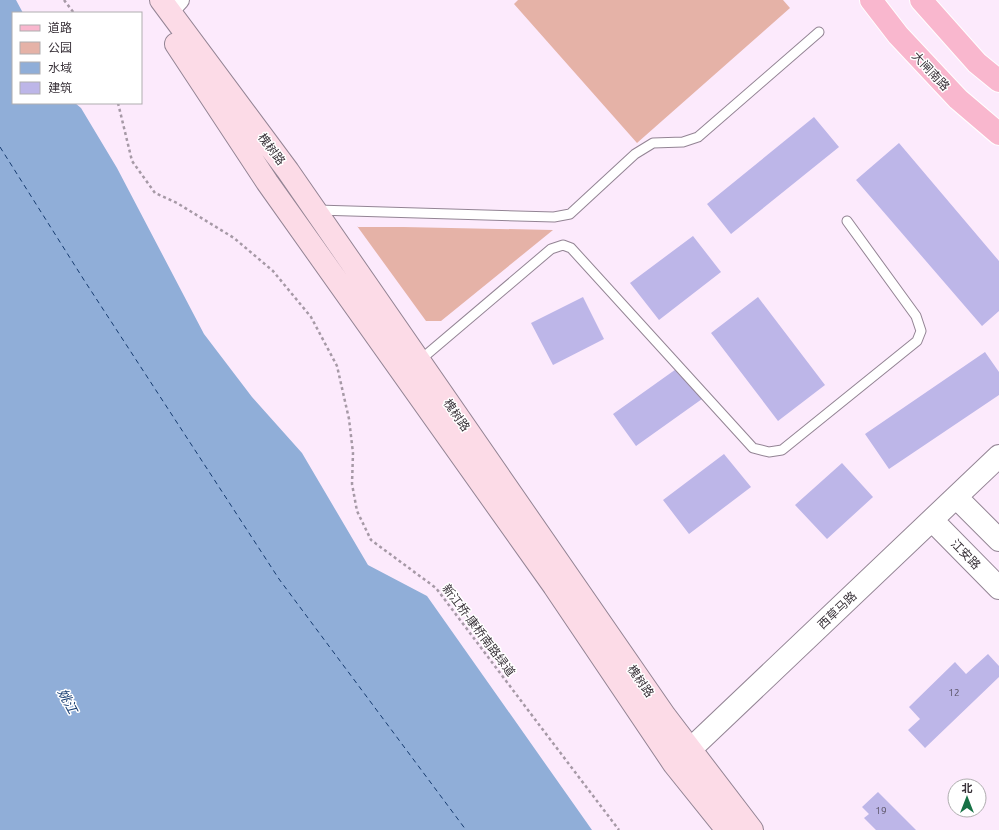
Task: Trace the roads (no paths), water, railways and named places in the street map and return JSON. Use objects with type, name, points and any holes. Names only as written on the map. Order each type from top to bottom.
[{"type":"main road","name":"槐树路","points":[[147,0],[267,182],[554,586],[674,764],[727,830]]},
{"type":"main road","name":"大闸南路","points":[[871,0],[898,35],[958,99],[999,134]]},
{"type":"main road","points":[[921,0],[977,63],[999,82]]},
{"type":"main road","name":"槐树路","points":[[170,4],[288,171],[665,716],[752,830]]},
{"type":"street","name":"西草马路","points":[[674,764],[999,456]]},
{"type":"street","points":[[956,497],[999,540]]},
{"type":"street","name":"江安路","points":[[932,520],[999,588]]},
{"type":"lane","points":[[315,210],[554,218],[570,214],[635,154],[653,142],[683,142],[698,137],[819,32]]},
{"type":"lane","points":[[419,361],[550,249],[562,245],[571,248],[753,448],[769,452],[782,450],[917,341],[921,331],[916,316],[847,221]]},
{"type":"water","name":"姚江","points":[[0,0],[16,0],[22,12],[12,12],[12,104],[76,104],[81,108],[117,168],[204,334],[252,397],[302,453],[368,565],[427,596],[592,830],[0,830]]}]
